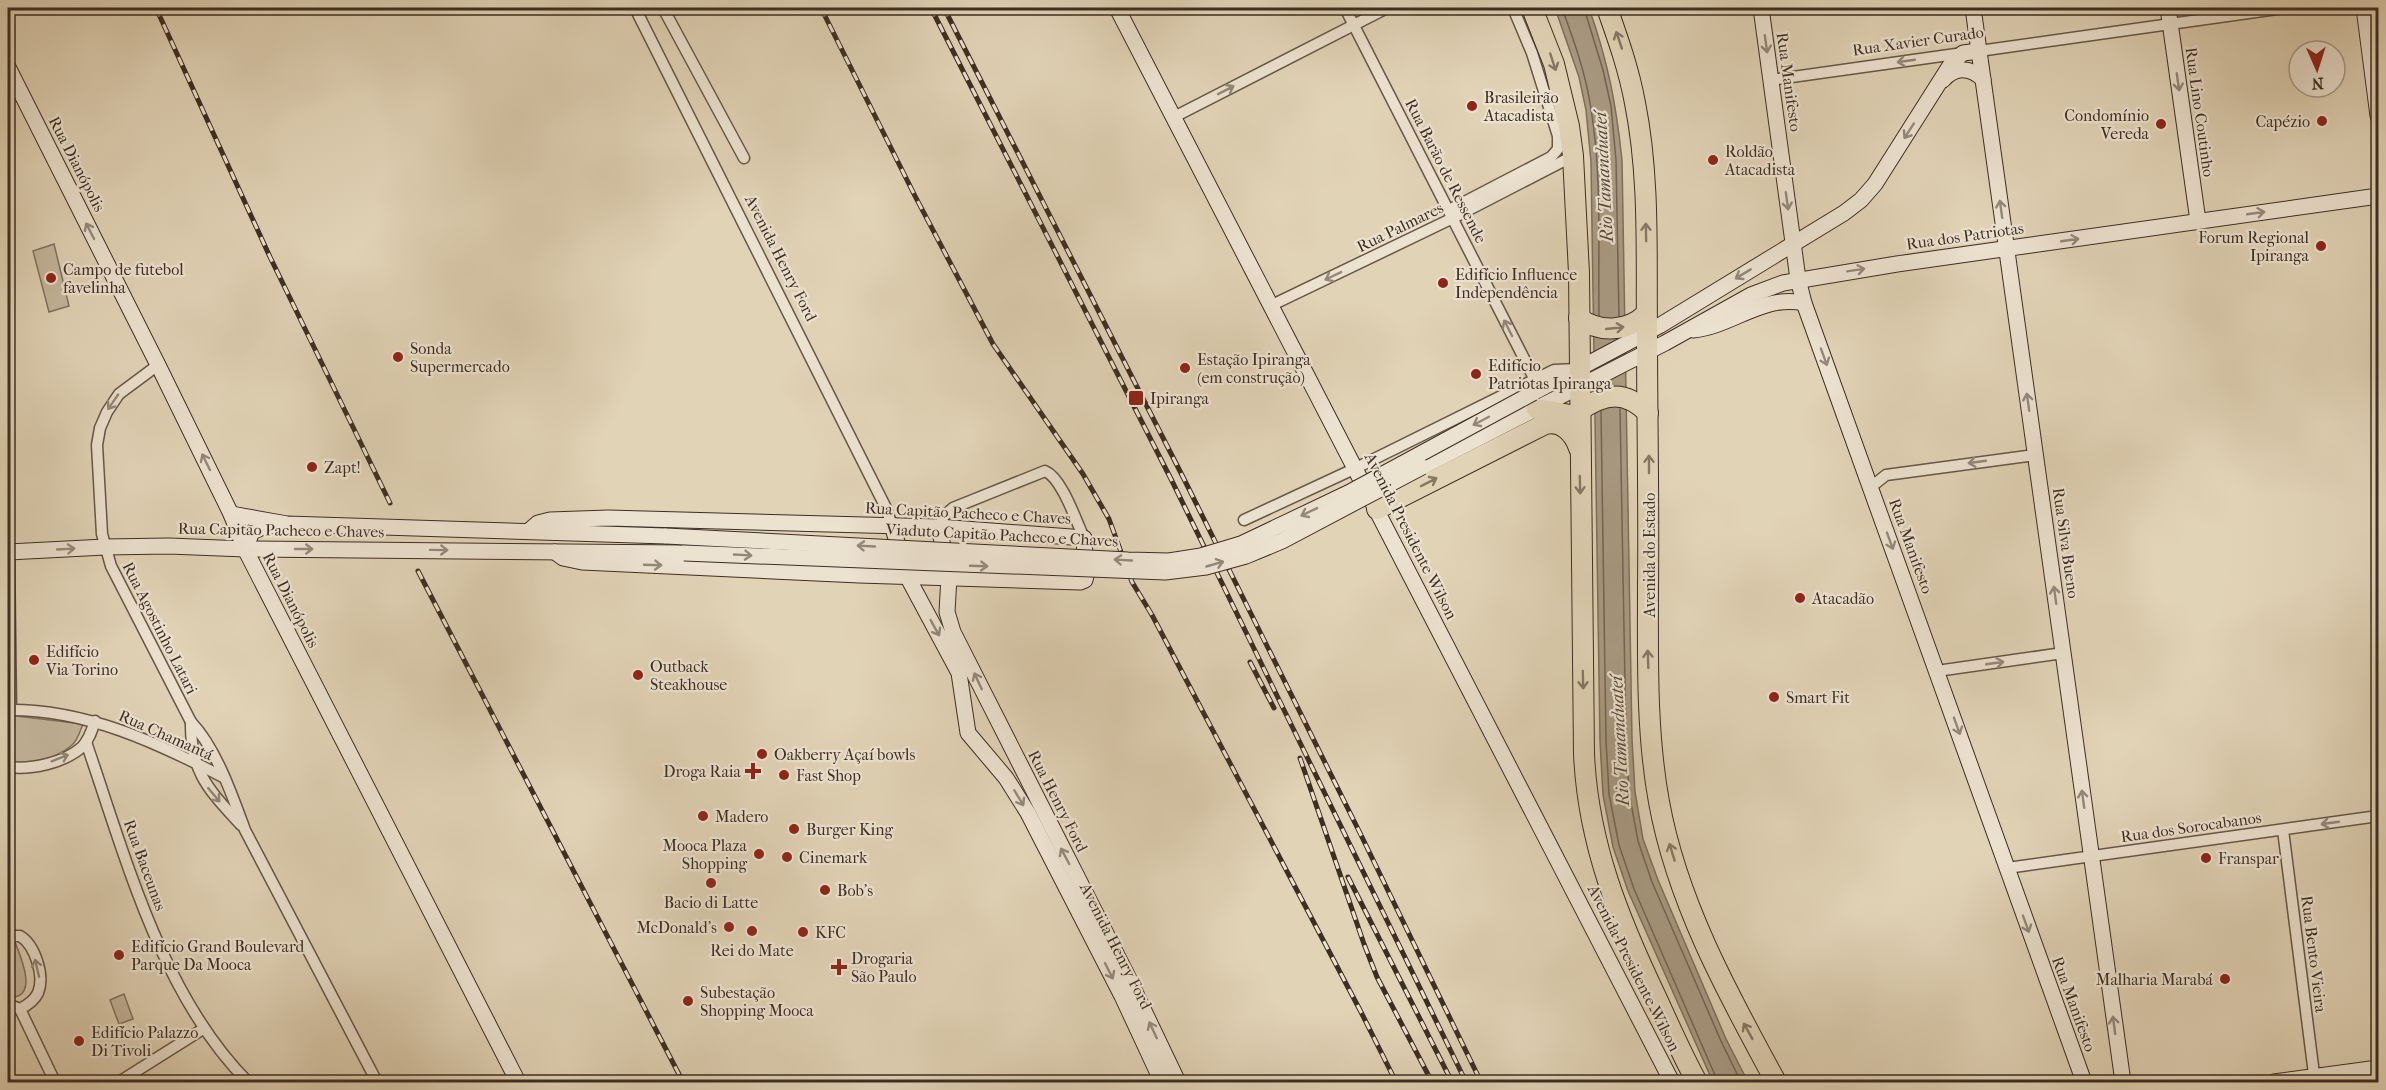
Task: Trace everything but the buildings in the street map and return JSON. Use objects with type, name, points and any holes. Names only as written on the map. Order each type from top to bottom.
[{"type":"highway","points":[[1532,8],[1554,64],[1569,126],[1573,156],[1579,318],[1584,754],[1589,808],[1598,853],[1614,903],[1640,964],[1697,1083]]},
{"type":"highway","name":"Avenida do Estado","points":[[1607,8],[1627,68],[1640,136],[1644,191],[1648,413],[1648,651],[1650,721],[1659,805],[1680,877],[1717,972],[1776,1083]]},
{"type":"highway","points":[[1579,318],[1594,327],[1612,328],[1635,323],[1647,333]]},
{"type":"highway","points":[[1535,394],[1564,413],[1579,415],[1598,400],[1617,396],[1636,403],[1648,413]]},
{"type":"highway","points":[[1377,509],[1545,424],[1564,427],[1574,436],[1579,448]]},
{"type":"main road","name":"Avenida Presidente Wilson","points":[[1117,8],[1672,1083]]},
{"type":"main road","name":"Rua Manifesto","points":[[1761,8],[1798,279],[1804,303],[2084,1083]]},
{"type":"main road","name":"Rua Silva Bueno","points":[[1973,8],[1971,52],[1983,79],[2122,1083]]},
{"type":"main road","name":"Rua Lino Coutinho","points":[[2168,8],[2198,221]]},
{"type":"main road","points":[[2364,8],[2379,116]]},
{"type":"main road","name":"Rua dos Patriotas","points":[[1578,377],[1844,213],[1869,192],[1952,63],[1971,52]]},
{"type":"main road","name":"Rua Dianópolis","points":[[8,67],[158,365],[231,514],[245,549],[518,1083]]},
{"type":"main road","points":[[1941,81],[1954,71],[1968,69],[1983,79]]},
{"type":"main road","name":"Rua dos Patriotas","points":[[1647,333],[1685,331],[1750,295],[1798,279],[2379,196]]},
{"type":"main road","points":[[1685,331],[1711,329],[1772,303],[1790,301],[1804,303]]},
{"type":"main road","name":"Viaduto Capitão Pacheco e Chaves","points":[[665,536],[1128,560],[1169,561],[1201,556],[1241,544],[1348,493],[1535,394],[1578,377]]},
{"type":"main road","name":"Viaduto Capitão Pacheco e Chaves","points":[[684,553],[1134,573],[1166,573],[1206,567],[1246,556],[1282,541],[1535,394]]},
{"type":"main road","name":"Rua Capitão Pacheco e Chaves","points":[[231,514],[288,524],[530,530],[608,518],[939,526],[1083,538],[1086,576],[1084,582],[582,562],[548,552]]},
{"type":"main road","points":[[608,518],[665,536]]},
{"type":"main road","points":[[245,549],[249,535],[255,530],[288,524]]},
{"type":"main road","name":"Rua Capitão Pacheco e Chaves","points":[[576,524],[665,536]]},
{"type":"main road","points":[[548,552],[567,544],[574,538],[576,524]]},
{"type":"main road","points":[[892,525],[907,576],[959,672],[968,733]]},
{"type":"main road","points":[[381,550],[380,537],[387,526]]},
{"type":"main road","name":"Rua Henry Ford","points":[[939,526],[949,577],[946,601],[948,621],[1125,971],[1178,1083]]},
{"type":"main road","name":"Rua Capitão Pacheco e Chaves","points":[[8,552],[169,546],[245,549],[684,553]]},
{"type":"main road","points":[[968,733],[979,716],[989,716],[997,721]]},
{"type":"main road","name":"Avenida Henry Ford","points":[[968,733],[1006,778],[1028,813],[1122,996],[1161,1083]]},
{"type":"main road","points":[[2274,1083],[2379,1068]]},
{"type":"street","name":"Avenida Henry Ford","points":[[635,8],[880,495],[892,525]]},
{"type":"street","points":[[663,8],[744,158]]},
{"type":"street","name":"Rua Barão de Ressende","points":[[1346,8],[1451,214],[1535,394]]},
{"type":"street","points":[[1174,117],[1387,8]]},
{"type":"street","points":[[1451,214],[1551,157],[1558,149],[1558,136],[1532,53],[1513,8]]},
{"type":"street","name":"Rua Xavier Curado","points":[[1771,81],[2170,24],[2234,11],[2284,8]]},
{"type":"street","name":"Rua Palmares","points":[[1270,306],[1451,214],[1573,156]]},
{"type":"street","name":"Rua Agostinho Latari","points":[[158,365],[119,394],[106,412],[100,428],[97,445],[102,534],[111,566],[190,722],[195,762],[206,785],[245,830]]},
{"type":"street","points":[[1244,520],[1356,468],[1535,394]]},
{"type":"street","points":[[1871,487],[1886,475],[2035,454]]},
{"type":"street","points":[[939,526],[944,516],[953,508],[1046,471],[1059,484],[1083,538]]},
{"type":"street","points":[[8,552],[9,710]]},
{"type":"street","points":[[1937,671],[2063,653]]},
{"type":"street","name":"Rua Chamantá","points":[[9,710],[95,721],[195,762],[224,777]]},
{"type":"street","points":[[8,767],[31,766],[56,760],[74,752],[86,742],[95,721]]},
{"type":"street","name":"Rua Agostinho Latari","points":[[190,722],[202,733],[224,777],[245,830]]},
{"type":"street","name":"Rua Baceunas","points":[[86,742],[143,905],[163,953],[203,1029],[248,1083]]},
{"type":"street","name":"Rua dos Sorocabanos","points":[[2007,868],[2379,816]]},
{"type":"street","points":[[245,830],[377,1083]]},
{"type":"street","name":"Rua Bento Vieira","points":[[2283,830],[2314,1079]]},
{"type":"street","points":[[8,936],[20,936],[26,940],[39,968],[39,991],[32,1002],[20,1009]]},
{"type":"street","points":[[8,1004],[20,1009],[55,1083]]},
{"type":"street","points":[[119,1083],[203,1029]]},
{"type":"shaded area","name":"Campo de futebol favelinha","points":[[54,244],[69,306],[49,312],[33,251]]},
{"type":"shaded area","points":[[8,715],[83,724],[74,743],[66,750],[33,762],[8,763]]},
{"type":"shaded area","points":[[15,942],[26,982],[25,989],[20,995],[13,997],[8,991],[8,970]]},
{"type":"shaded area","points":[[124,994],[133,1019],[119,1024],[110,1000]]},
{"type":"water","name":"Rio Tamanduateí","points":[[1555,8],[1589,8],[1610,83],[1622,160],[1632,739],[1635,792],[1643,839],[1658,880],[1726,1039],[1748,1082],[1713,1082],[1628,891],[1613,847],[1603,795],[1600,741],[1591,162],[1586,110],[1579,77]]},
{"type":"railway","points":[[156,8],[270,257],[390,503]]},
{"type":"railway","points":[[821,8],[915,196],[993,344],[1083,474],[1109,519],[1132,582],[1152,615],[1396,1082]]},
{"type":"railway","points":[[931,8],[1172,481],[1466,1082]]},
{"type":"railway","points":[[944,8],[1184,479],[1481,1082]]},
{"type":"railway","points":[[418,571],[683,1082]]},
{"type":"railway","points":[[1250,662],[1274,708]]},
{"type":"railway","points":[[1300,758],[1377,977],[1432,1082]]},
{"type":"railway","points":[[1348,877],[1452,1082]]},
{"type":"place","name":"Brasileirão Atacadista","points":[[1472,106]]},
{"type":"place","name":"Capézio","points":[[2322,121]]},
{"type":"place","name":"Condomínio Vereda","points":[[2161,124]]},
{"type":"place","name":"Roldão Atacadista","points":[[1713,160]]},
{"type":"place","name":"Forum Regional Ipiranga","points":[[2321,246]]},
{"type":"place","name":"Campo de futebol favelinha","points":[[51,278]]},
{"type":"place","name":"Edifício Influence Independência","points":[[1443,283]]},
{"type":"place","name":"Sonda Supermercado","points":[[398,357]]},
{"type":"place","name":"Estação Ipiranga (em construção)","points":[[1185,368]]},
{"type":"place","name":"Edifício Patriotas Ipiranga","points":[[1476,374]]},
{"type":"place","name":"Ipiranga","points":[[1136,398]]},
{"type":"place","name":"Zapt!","points":[[312,467]]},
{"type":"place","name":"Atacadão","points":[[1800,598]]},
{"type":"place","name":"Edifício Via Torino","points":[[34,660]]},
{"type":"place","name":"Outback Steakhouse","points":[[638,675]]},
{"type":"place","name":"Smart Fit","points":[[1774,697]]},
{"type":"place","name":"Oakberry Açaí bowls","points":[[762,754]]},
{"type":"place","name":"Droga Raia","points":[[753,771]]},
{"type":"place","name":"Fast Shop","points":[[784,775]]},
{"type":"place","name":"Madero","points":[[703,816]]},
{"type":"place","name":"Burger King","points":[[794,829]]},
{"type":"place","name":"Mooca Plaza Shopping","points":[[759,854]]},
{"type":"place","name":"Cinemark","points":[[787,857]]},
{"type":"place","name":"Franspar","points":[[2206,858]]},
{"type":"place","name":"Bacio di Latte","points":[[711,883]]},
{"type":"place","name":"Bob's","points":[[825,890]]},
{"type":"place","name":"McDonald's","points":[[729,927]]},
{"type":"place","name":"Rei do Mate","points":[[752,931]]},
{"type":"place","name":"KFC","points":[[803,932]]},
{"type":"place","name":"Edifício Grand Boulevard Parque Da Mooca","points":[[119,955]]},
{"type":"place","name":"Drogaria São Paulo","points":[[839,967]]},
{"type":"place","name":"Malharia Marabá","points":[[2225,979]]},
{"type":"place","name":"Subestação Shopping Mooca","points":[[688,1001]]},
{"type":"place","name":"Edifício Palazzo Di Tivoli","points":[[79,1041]]}]
